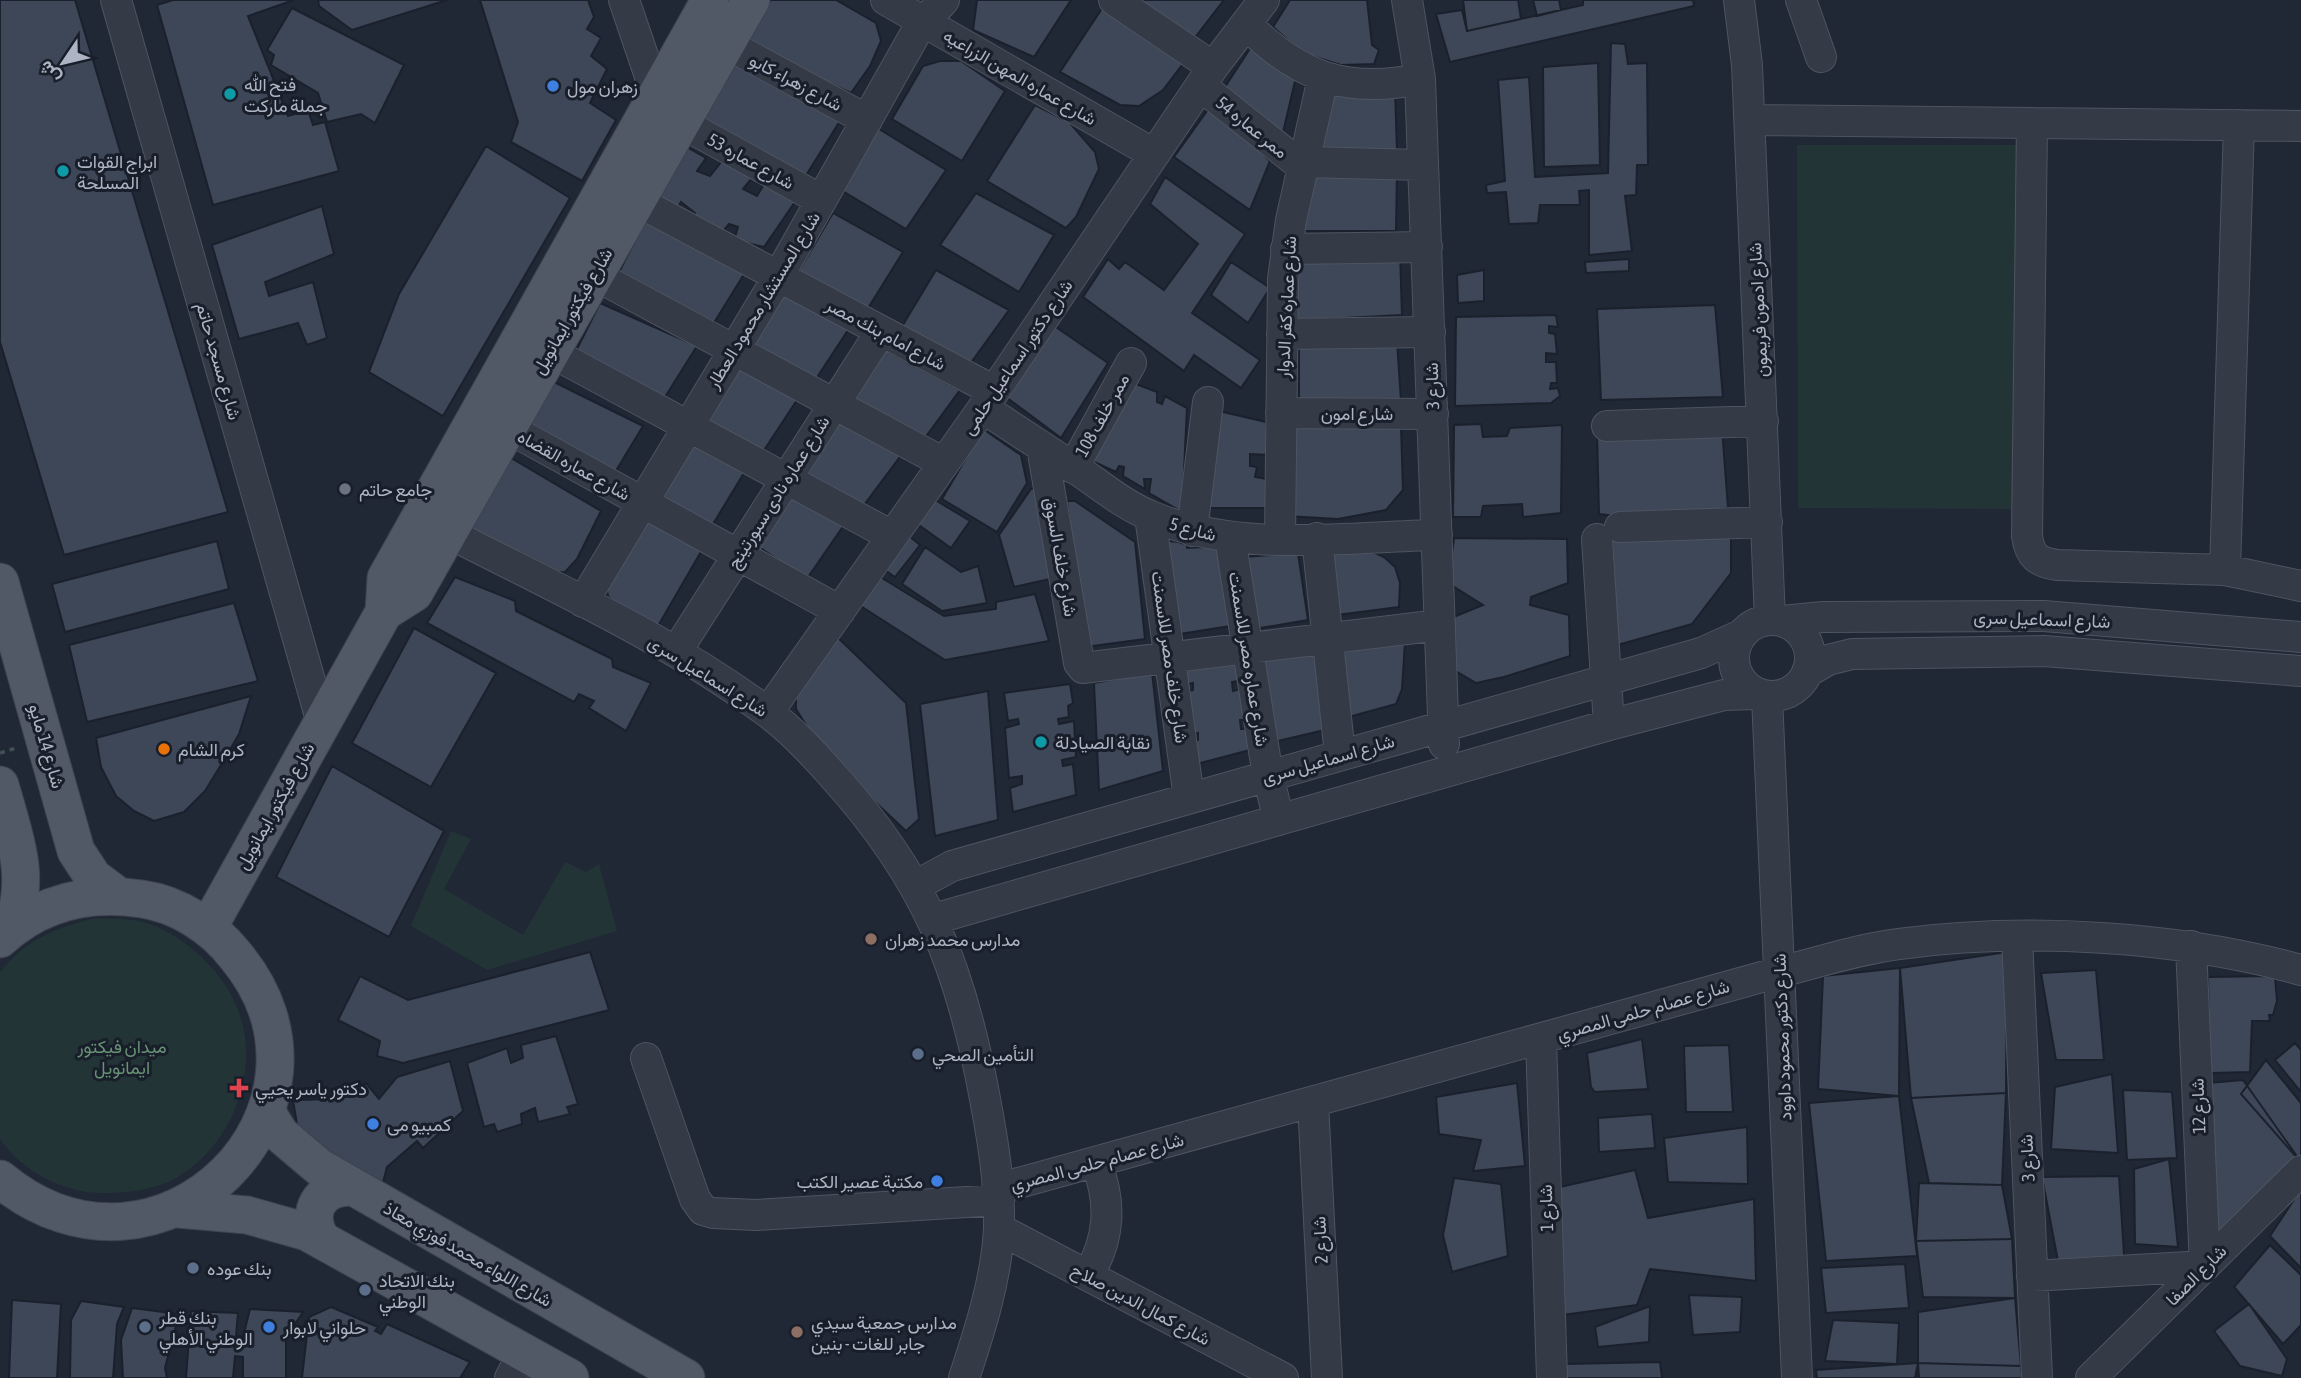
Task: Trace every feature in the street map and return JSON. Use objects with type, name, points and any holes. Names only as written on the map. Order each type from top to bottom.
[{"type":"main road","name":"شارع فيكتور ايمانويل","points":[[208,928],[384,612],[386,578],[710,0]]},
{"type":"main road","name":"شارع فيكتور ايمانويل","points":[[384,612],[414,593],[549,351],[751,0]]},
{"type":"main road","name":"شارع 14 مايو","points":[[0,582],[76,851],[93,877],[117,895]]},
{"type":"main road","points":[[0,785],[22,864],[21,895],[7,932]]},
{"type":"main road","points":[[0,1179],[36,1205],[65,1216],[95,1222],[126,1222],[178,1209],[224,1177],[256,1135],[266,1111],[273,1077],[273,1054],[266,1008],[243,964],[208,928],[180,911],[159,903],[117,895],[86,897],[54,905],[7,932]]},
{"type":"main road","name":"شارع اللواء محمد فوزي معاذ","points":[[266,1111],[289,1144],[351,1187],[685,1378]]},
{"type":"main road","points":[[321,1239],[315,1228],[313,1215],[317,1203],[326,1193],[338,1187],[351,1187]]},
{"type":"main road","points":[[0,1206],[36,1205]]},
{"type":"main road","points":[[178,1209],[275,1221],[321,1239],[517,1365],[570,1378]]},
{"type":"street","name":"شارع مسجد حاتم","points":[[116,0],[322,723]]},
{"type":"street","points":[[624,0],[656,94]]},
{"type":"street","name":"شارع عماره المهن الزراعيه","points":[[886,0],[1154,154]]},
{"type":"street","name":"شارع المستشار محمود العطار","points":[[583,602],[778,277],[923,21],[944,0]]},
{"type":"street","name":"ممر عماره 54","points":[[1114,0],[1207,77],[1303,165]]},
{"type":"street","name":"شارع دكتور اسماعيل حلمى","points":[[768,712],[944,463],[1207,77],[1264,0]]},
{"type":"street","name":"شارع ادمون فريمون","points":[[1740,0],[1750,120],[1767,522],[1776,621]]},
{"type":"street","points":[[1801,0],[1821,57]]},
{"type":"street","name":"شارع 3","points":[[1404,4],[1420,79],[1445,772]]},
{"type":"street","points":[[1246,24],[1270,48],[1295,66],[1323,78],[1366,85],[1388,85],[1420,79]]},
{"type":"street","name":"شارع زهراء كابو","points":[[725,43],[867,120]]},
{"type":"street","name":"شارع عماره كفر الدوار","points":[[1280,539],[1282,334],[1286,249],[1323,78]]},
{"type":"street","points":[[1750,120],[2301,126]]},
{"type":"street","name":"شارع عماره 53","points":[[680,122],[821,200]]},
{"type":"street","points":[[2032,123],[2027,536],[2030,552],[2041,563],[2225,570],[2301,586]]},
{"type":"street","points":[[2225,570],[2239,125]]},
{"type":"street","points":[[1303,165],[1423,165]]},
{"type":"street","name":"شارع امام بنك مصر","points":[[635,200],[881,331],[988,399]]},
{"type":"street","points":[[1286,249],[1427,247]]},
{"type":"street","points":[[593,274],[944,463]]},
{"type":"street","name":"شارع عماره نادى سبورتينج","points":[[676,652],[881,331]]},
{"type":"street","points":[[1282,334],[1430,332]]},
{"type":"street","points":[[549,351],[892,536]]},
{"type":"street","name":"ممر خلف 108","points":[[1073,468],[1131,363]]},
{"type":"street","name":"شارع 5","points":[[988,399],[1042,447],[1073,468],[1150,516],[1192,531],[1230,538],[1280,539],[1437,535]]},
{"type":"street","points":[[1192,531],[1208,402]]},
{"type":"street","name":"شارع امون","points":[[1281,413],[1433,414]]},
{"type":"street","points":[[1607,426],[1763,421]]},
{"type":"street","name":"شارع عماره القضاه","points":[[506,427],[839,611]]},
{"type":"street","name":"شارع خلف السوق","points":[[1042,447],[1080,666],[1086,669],[1170,658]]},
{"type":"street","name":"شارع خلف مصر للاسمنت","points":[[1150,516],[1189,798]]},
{"type":"street","points":[[1609,725],[1606,680],[1608,533],[1767,522]]},
{"type":"street","name":"شارع اسماعيل سرى","points":[[447,532],[676,652],[768,712],[809,749],[845,790],[880,832],[917,885],[934,919],[959,987],[978,1057],[991,1128],[998,1206],[990,1282],[964,1378]]},
{"type":"street","name":"شارع عماره مصر للاسمنت","points":[[1230,538],[1268,776],[1279,820]]},
{"type":"street","points":[[1317,538],[1340,755]]},
{"type":"street","points":[[1928,616],[1931,652]]},
{"type":"street","points":[[2044,616],[2044,651]]},
{"type":"street","name":"شارع اسماعيل سرى","points":[[1776,621],[1823,617],[2044,616],[2296,636]]},
{"type":"street","points":[[934,919],[1609,725],[1724,695],[1762,695],[1789,692],[1799,686],[1807,672],[1810,654],[1807,643],[1792,626],[1776,621],[1749,627],[1735,645],[1735,668],[1739,679],[1762,695]]},
{"type":"street","points":[[1170,658],[1440,625]]},
{"type":"street","name":"شارع اسماعيل سرى","points":[[917,885],[942,870],[1713,649],[1741,635]]},
{"type":"street","points":[[2294,670],[2296,636]]},
{"type":"street","name":"شارع اسماعيل سرى","points":[[1807,672],[1828,660],[1852,654],[2044,651],[2294,670]]},
{"type":"street","name":"شارع دكتور محمود داوود","points":[[1762,695],[1780,972],[1797,1378]]},
{"type":"street","points":[[1101,823],[1112,868]]},
{"type":"street","name":"شارع عصام حلمى المصري","points":[[646,1058],[695,1199],[703,1210],[756,1215],[998,1206],[1096,1162],[1780,972],[1896,944],[1956,937],[2017,937],[2191,946],[2301,970]]},
{"type":"street","name":"شارع 3","points":[[2017,937],[2037,1378]]},
{"type":"street","name":"شارع 12","points":[[2191,946],[2205,1266]]},
{"type":"street","name":"شارع 1","points":[[1541,1039],[1552,1378]]},
{"type":"street","name":"شارع 2","points":[[1313,1101],[1326,1378]]},
{"type":"street","points":[[1088,1276],[1105,1240],[1108,1220],[1105,1190],[1096,1162]]},
{"type":"street","name":"شارع الصفا","points":[[2091,1378],[2301,1171]]},
{"type":"street","name":"شارع كمال الدين صلاح","points":[[998,1206],[1088,1276],[1283,1378]]},
{"type":"street","points":[[2032,1276],[2205,1266]]},
{"type":"green space","points":[[1797,145],[2020,145],[2020,509],[1798,508]]},
{"type":"green space","points":[[451,831],[471,839],[444,889],[523,935],[565,862],[586,872],[599,864],[617,931],[487,970],[411,926]]},
{"type":"green space","name":"ميدان فيكتور ايمانويل","points":[[95,918],[127,919],[146,923],[170,933],[191,948],[227,988],[236,1004],[245,1036],[243,1083],[236,1106],[212,1148],[195,1165],[176,1178],[158,1186],[138,1190],[85,1192],[57,1184],[19,1160],[0,1139],[0,972],[10,960],[43,936]]},
{"type":"building","name":"ابراج القوات المسلحة","points":[[0,0],[75,0],[228,512],[64,555],[0,342]]},
{"type":"building","name":"فتح الله جملة ماركت","points":[[173,0],[294,0],[248,16],[288,116],[308,110],[313,125],[325,122],[339,171],[213,205],[157,5]]},
{"type":"building","points":[[318,0],[447,0],[352,30],[319,6]]},
{"type":"building","name":"زهران مول","points":[[480,0],[588,0],[594,17],[587,29],[601,38],[591,56],[607,69],[590,103],[616,120],[582,181],[511,142],[518,122]]},
{"type":"building","points":[[770,0],[836,0],[876,23],[881,41],[870,66],[851,93],[746,46]]},
{"type":"building","points":[[977,0],[1071,0],[1034,57],[973,30]]},
{"type":"building","points":[[1136,0],[1224,0],[1193,40]]},
{"type":"building","points":[[1290,0],[1367,0],[1372,45],[1379,50],[1374,64],[1341,65],[1312,56],[1293,45],[1273,27]]},
{"type":"building","points":[[1463,0],[1518,0],[1521,19],[1467,31]]},
{"type":"building","points":[[1533,0],[1559,0],[1561,10],[1537,16]]},
{"type":"building","points":[[1583,0],[1693,0],[1694,6],[1450,62],[1436,14],[1462,10],[1467,31],[1583,5]]},
{"type":"building","points":[[1105,4],[1185,61],[1163,90],[1139,106],[1120,105],[1060,72]]},
{"type":"building","points":[[292,8],[404,65],[375,123],[361,114],[327,122],[318,93],[271,65],[274,55],[267,50]]},
{"type":"building","points":[[1611,43],[1625,44],[1628,64],[1647,63],[1648,165],[1637,165],[1636,195],[1625,196],[1632,251],[1589,255],[1589,190],[1579,191],[1580,205],[1540,205],[1538,223],[1509,224],[1506,192],[1487,193],[1486,185],[1505,181],[1498,80],[1529,77],[1535,177],[1608,173]]},
{"type":"building","points":[[1253,44],[1296,77],[1281,141],[1223,90]]},
{"type":"building","points":[[734,61],[843,116],[805,177],[698,120]]},
{"type":"building","points":[[940,61],[961,61],[1005,91],[962,161],[892,119],[923,66]]},
{"type":"building","points":[[1598,63],[1600,165],[1544,167],[1543,67]]},
{"type":"building","points":[[1330,86],[1395,90],[1397,151],[1312,155]]},
{"type":"building","points":[[1212,104],[1270,161],[1250,210],[1174,157]]},
{"type":"building","points":[[1035,105],[1069,122],[1095,152],[1099,169],[1076,217],[1066,228],[987,181]]},
{"type":"building","points":[[874,126],[946,170],[906,229],[836,187]]},
{"type":"building","points":[[678,142],[706,158],[697,171],[710,176],[722,161],[752,178],[743,189],[757,196],[766,181],[799,196],[764,247],[734,240],[738,227],[729,224],[716,240],[690,226],[695,213],[681,202],[675,212],[650,202]]},
{"type":"building","points":[[486,146],[570,198],[443,416],[369,372],[399,294]]},
{"type":"building","points":[[1397,170],[1396,231],[1296,231],[1308,174]]},
{"type":"building","points":[[1165,177],[1245,234],[1192,313],[1260,360],[1241,388],[1194,355],[1184,371],[1083,297],[1108,259],[1119,269],[1125,262],[1164,290],[1198,244],[1150,204]]},
{"type":"building","points":[[976,193],[1054,235],[1019,292],[940,245]]},
{"type":"building","points":[[322,206],[334,254],[265,282],[269,296],[313,282],[327,338],[307,345],[298,323],[239,339],[212,245]]},
{"type":"building","points":[[833,213],[903,252],[865,313],[797,274]]},
{"type":"building","points":[[646,219],[746,271],[712,326],[617,276]]},
{"type":"building","points":[[1400,252],[1402,315],[1287,321],[1294,257]]},
{"type":"building","points":[[1629,259],[1629,271],[1586,273],[1585,262]]},
{"type":"building","points":[[1231,262],[1270,288],[1248,323],[1211,295]]},
{"type":"building","points":[[936,270],[1009,310],[970,364],[901,328]]},
{"type":"building","points":[[1484,270],[1484,301],[1458,303],[1457,275]]},
{"type":"building","points":[[785,288],[850,327],[812,385],[748,350]]},
{"type":"building","points":[[600,303],[697,346],[660,405],[574,355]]},
{"type":"building","points":[[1715,305],[1723,397],[1601,400],[1597,309]]},
{"type":"building","points":[[1556,315],[1558,327],[1549,326],[1549,333],[1555,334],[1557,354],[1546,353],[1546,362],[1556,362],[1557,383],[1551,383],[1550,389],[1558,388],[1560,396],[1551,403],[1455,406],[1456,317]]},
{"type":"building","points":[[1050,323],[1108,363],[1061,438],[1006,397]]},
{"type":"building","points":[[1299,341],[1397,341],[1401,401],[1299,406]]},
{"type":"building","points":[[885,350],[960,390],[919,446],[845,406]]},
{"type":"building","points":[[736,363],[797,400],[759,458],[698,424]]},
{"type":"building","points":[[548,379],[643,426],[614,474],[520,429]]},
{"type":"building","points":[[1128,381],[1157,392],[1157,402],[1162,404],[1165,396],[1187,408],[1182,512],[1149,493],[1151,479],[1144,479],[1145,489],[1123,476],[1124,467],[1119,466],[1116,472],[1090,460]]},
{"type":"building","points":[[1210,409],[1266,422],[1269,455],[1250,454],[1250,466],[1257,467],[1255,477],[1267,479],[1270,508],[1204,508]]},
{"type":"building","points":[[836,417],[902,454],[861,509],[795,484]]},
{"type":"building","points":[[1481,424],[1483,437],[1507,436],[1510,428],[1562,425],[1561,513],[1523,517],[1522,504],[1483,506],[1481,517],[1453,517],[1454,425]]},
{"type":"building","points":[[1401,426],[1403,490],[1386,510],[1338,519],[1286,516],[1289,427]]},
{"type":"building","points":[[1722,428],[1728,508],[1635,518],[1599,514],[1597,433]]},
{"type":"building","points":[[983,429],[1021,455],[1027,483],[997,532],[942,499]]},
{"type":"building","points":[[693,438],[747,468],[710,529],[656,498]]},
{"type":"building","points":[[508,456],[601,511],[577,559],[565,572],[545,573],[468,531]]},
{"type":"building","points":[[1042,486],[1059,577],[1014,587],[999,535],[1031,489]]},
{"type":"building","points":[[787,494],[844,525],[806,580],[755,544]]},
{"type":"building","points":[[932,498],[970,521],[951,548],[916,523]]},
{"type":"building","points":[[1067,501],[1075,501],[1135,542],[1145,639],[1085,647]]},
{"type":"building","points":[[640,517],[702,550],[658,626],[617,605],[608,596],[606,585]]},
{"type":"building","points":[[904,532],[920,545],[895,577],[879,566]]},
{"type":"building","points":[[1731,535],[1731,573],[1692,624],[1614,646],[1612,540]]},
{"type":"building","points":[[1454,538],[1567,539],[1568,583],[1531,597],[1530,605],[1569,615],[1570,656],[1476,683],[1454,670],[1446,620],[1483,605],[1448,583]]},
{"type":"building","points":[[1157,540],[1179,542],[1187,545],[1187,548],[1225,546],[1237,625],[1173,635]]},
{"type":"building","points":[[217,541],[229,589],[65,632],[52,584]]},
{"type":"building","points":[[1360,546],[1384,557],[1395,567],[1400,583],[1399,607],[1329,616],[1324,551]]},
{"type":"building","points":[[925,547],[961,572],[978,566],[987,603],[942,611],[902,584]]},
{"type":"building","points":[[1298,553],[1308,620],[1255,629],[1243,557]]},
{"type":"building","points":[[877,575],[944,616],[996,609],[996,602],[1035,594],[1049,641],[945,660],[859,605]]},
{"type":"building","points":[[455,577],[515,601],[516,611],[612,659],[613,667],[651,683],[626,731],[589,708],[594,701],[579,694],[574,702],[427,623]]},
{"type":"building","points":[[234,603],[258,681],[87,722],[69,645]]},
{"type":"building","points":[[414,628],[496,673],[431,787],[352,743]]},
{"type":"building","points":[[834,634],[906,703],[919,819],[906,831],[824,754],[796,709],[796,690]]},
{"type":"building","points":[[1405,642],[1402,689],[1396,704],[1345,718],[1343,647]]},
{"type":"building","points":[[1319,652],[1325,730],[1269,743],[1259,658]]},
{"type":"building","points":[[1241,662],[1243,680],[1232,682],[1233,691],[1244,688],[1247,720],[1240,720],[1241,729],[1248,729],[1250,750],[1189,766],[1186,743],[1198,740],[1198,733],[1185,735],[1181,693],[1193,690],[1193,683],[1182,685],[1178,670]]},
{"type":"building","points":[[1152,672],[1163,771],[1099,790],[1094,683]]},
{"type":"building","name":"نقابة الصيادلة","points":[[1070,684],[1073,703],[1068,706],[1069,717],[1058,719],[1059,724],[1074,721],[1076,757],[1062,760],[1063,766],[1073,764],[1076,795],[1013,812],[1010,788],[1022,784],[1022,776],[1009,778],[1005,728],[1019,724],[1018,719],[1008,721],[1004,693]]},
{"type":"building","points":[[988,691],[998,820],[935,836],[920,704]]},
{"type":"building","name":"كرم الشام","points":[[251,696],[239,734],[224,760],[205,791],[184,812],[154,821],[134,811],[116,796],[101,767],[96,738]]},
{"type":"building","points":[[332,766],[444,831],[389,937],[276,877]]},
{"type":"building","points":[[590,952],[609,1010],[403,1063],[377,1056],[380,1041],[338,1020],[360,976],[408,1000]]},
{"type":"building","points":[[2007,952],[2006,1093],[1911,1098],[1900,968]]},
{"type":"building","points":[[1900,968],[1899,1096],[1818,1089],[1823,976]]},
{"type":"building","points":[[2096,970],[2104,1060],[2056,1060],[2041,973]]},
{"type":"building","points":[[2208,977],[2275,977],[2277,1001],[2273,1015],[2269,1015],[2270,1021],[2252,1021],[2250,1072],[2210,1073]]},
{"type":"building","points":[[556,1036],[578,1104],[567,1107],[570,1114],[538,1122],[535,1108],[521,1114],[522,1124],[497,1132],[494,1124],[484,1127],[467,1063],[507,1048],[511,1063],[523,1058],[521,1045]]},
{"type":"building","points":[[1642,1039],[1648,1089],[1595,1092],[1591,1087],[1587,1053]]},
{"type":"building","points":[[2295,1043],[2301,1050],[2301,1092],[2275,1060]]},
{"type":"building","points":[[1729,1045],[1733,1112],[1686,1112],[1684,1046]]},
{"type":"building","points":[[2266,1060],[2301,1103],[2301,1156],[2298,1159],[2241,1094]]},
{"type":"building","name":"كمبيو مى","points":[[450,1061],[463,1111],[423,1148],[417,1141],[387,1167],[381,1190],[299,1137],[293,1100],[340,1099],[366,1083],[379,1099],[397,1077]]},
{"type":"building","points":[[2112,1074],[2118,1153],[2051,1149],[2055,1087]]},
{"type":"building","points":[[2243,1080],[2301,1162],[2225,1246],[2208,1229],[2208,1083]]},
{"type":"building","points":[[1517,1083],[1525,1166],[1473,1171],[1481,1140],[1439,1134],[1436,1097]]},
{"type":"building","points":[[2123,1090],[2172,1092],[2177,1158],[2127,1160]]},
{"type":"building","points":[[2006,1093],[2002,1185],[1929,1183],[1911,1098]]},
{"type":"building","points":[[1899,1096],[1917,1256],[1826,1261],[1809,1103]]},
{"type":"building","points":[[1652,1114],[1655,1148],[1599,1152],[1598,1118]]},
{"type":"building","points":[[1747,1127],[1748,1184],[1668,1182],[1664,1138]]},
{"type":"building","points":[[2169,1159],[2178,1247],[2135,1244],[2134,1169]]},
{"type":"building","points":[[1635,1170],[1648,1218],[1754,1199],[1756,1281],[1650,1269],[1637,1305],[1562,1315],[1560,1187]]},
{"type":"building","points":[[2119,1176],[2125,1270],[2058,1261],[2042,1177]]},
{"type":"building","points":[[1454,1178],[1501,1184],[1508,1256],[1452,1272],[1443,1235]]},
{"type":"building","points":[[1919,1183],[2002,1185],[2012,1239],[1916,1241]]},
{"type":"building","points":[[2301,1189],[2301,1268],[2270,1236]]},
{"type":"building","points":[[2012,1239],[2015,1298],[1923,1297],[1916,1241]]},
{"type":"building","points":[[2270,1245],[2301,1275],[2301,1325],[2283,1344],[2234,1287]]},
{"type":"building","points":[[1905,1264],[1909,1308],[1826,1313],[1821,1268]]},
{"type":"building","points":[[1689,1295],[1742,1297],[1740,1332],[1693,1335]]},
{"type":"building","points":[[2015,1298],[2021,1366],[1918,1363],[1918,1312]]},
{"type":"building","points":[[12,1300],[61,1304],[57,1378],[9,1378]]},
{"type":"building","points":[[81,1301],[124,1307],[117,1324],[113,1378],[70,1378],[71,1320]]},
{"type":"building","points":[[2249,1304],[2287,1359],[2282,1376],[2240,1366],[2214,1331]]},
{"type":"building","points":[[1650,1306],[1649,1342],[1598,1347],[1595,1327]]},
{"type":"building","points":[[331,1307],[378,1327],[375,1331],[381,1334],[387,1324],[470,1362],[460,1378],[302,1378],[309,1317]]},
{"type":"building","points":[[132,1308],[179,1314],[165,1368],[167,1378],[123,1378],[121,1340]]},
{"type":"building","points":[[250,1309],[303,1312],[286,1337],[286,1378],[243,1378],[243,1357],[235,1356],[233,1378],[186,1378],[191,1311],[238,1313],[236,1336],[243,1337]]},
{"type":"building","points":[[1833,1320],[1899,1323],[1897,1364],[1825,1361]]},
{"type":"building","points":[[1660,1362],[1662,1378],[1566,1378],[1565,1364]]},
{"type":"building","points":[[1918,1363],[1915,1378],[1817,1378],[1816,1370]]},
{"type":"building","points":[[1918,1363],[2021,1366],[2022,1378],[1919,1378]]},
{"type":"place","name":"زهران مول","points":[[553,86]]},
{"type":"place","name":"فتح الله جملة ماركت","points":[[230,94]]},
{"type":"place","name":"ابراج القوات المسلحة","points":[[63,171]]},
{"type":"place","name":"جامع حاتم","points":[[345,489]]},
{"type":"place","name":"نقابة الصيادلة","points":[[1041,742]]},
{"type":"place","name":"كرم الشام","points":[[164,749]]},
{"type":"place","name":"مدارس محمد زهران","points":[[871,939]]},
{"type":"place","name":"التأمين الصحي","points":[[918,1054]]},
{"type":"place","name":"دكتور ياسر يحيي","points":[[239,1088]]},
{"type":"place","name":"كمبيو مى","points":[[373,1124]]},
{"type":"place","name":"مكتبة عصير الكتب","points":[[937,1181]]},
{"type":"place","name":"بنك عوده","points":[[193,1268]]},
{"type":"place","name":"بنك الاتحاد الوطني","points":[[365,1290]]},
{"type":"place","name":"بنك قطر الوطني الأهلي","points":[[145,1327]]},
{"type":"place","name":"حلواني لابوار","points":[[269,1327]]},
{"type":"place","name":"مدارس جمعية سيدي جابر للغات - بنين","points":[[797,1332]]}]
